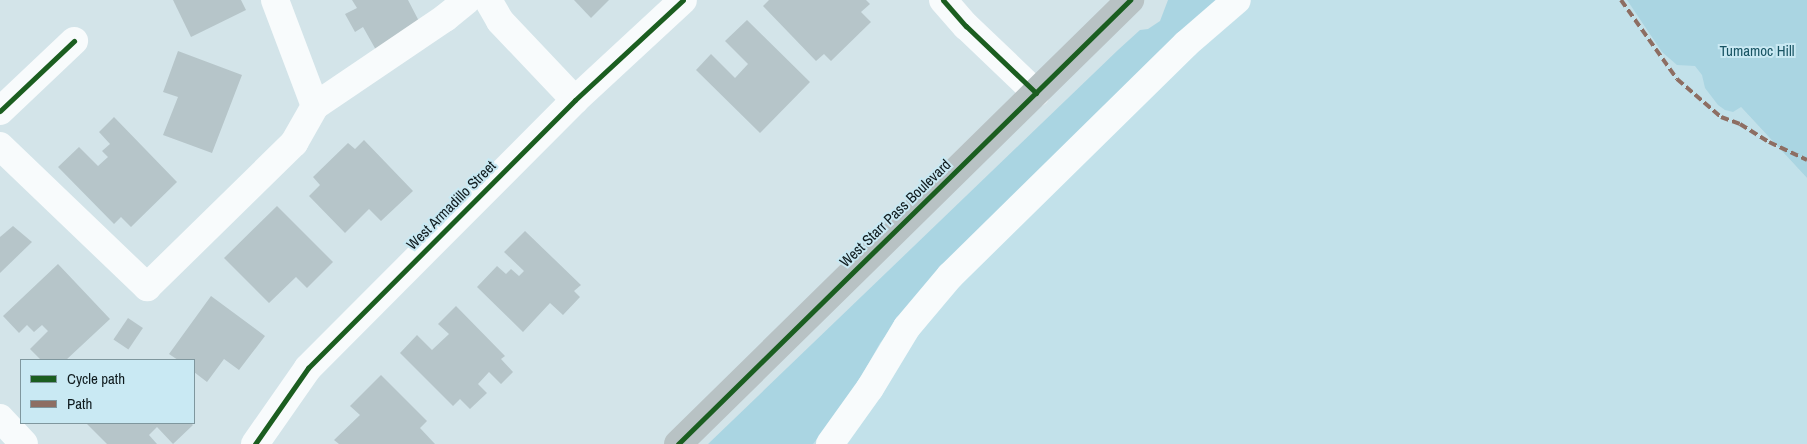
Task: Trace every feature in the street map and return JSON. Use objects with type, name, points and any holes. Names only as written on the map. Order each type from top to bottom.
[{"type":"main road","name":"West Starr Pass Boulevard","points":[[678,444],[1130,0]]},
{"type":"street","points":[[275,0],[315,106]]},
{"type":"street","points":[[0,146],[147,287],[294,143],[315,106],[445,18],[467,0]]},
{"type":"street","points":[[488,0],[500,21],[575,100]]},
{"type":"street","name":"West Armadillo Street","points":[[255,444],[308,368],[575,100],[683,0]]},
{"type":"street","points":[[943,0],[966,26],[1036,93]]},
{"type":"street","points":[[830,444],[870,388],[907,327],[950,276],[1186,44],[1237,0]]},
{"type":"street","points":[[0,112],[74,41]]},
{"type":"street","points":[[0,418],[24,444]]},
{"type":"shaded area","points":[[1214,0],[1641,0],[1807,178],[1807,444],[778,444]]},
{"type":"green space","points":[[1168,0],[1223,0],[915,299],[880,343],[850,397],[813,444],[708,444],[1118,50],[1140,30],[1148,29],[1160,21]]},
{"type":"green space","name":"Tumamoc Hill","points":[[1627,0],[1807,0],[1807,178],[1741,107],[1733,112],[1725,110],[1718,105],[1705,88],[1702,75],[1695,66],[1677,65],[1662,52]]},
{"type":"building","points":[[173,0],[241,0],[246,10],[191,37]]},
{"type":"building","points":[[352,0],[408,0],[421,25],[376,50],[363,27],[355,32],[345,14],[357,8]]},
{"type":"building","points":[[574,0],[609,0],[591,18]]},
{"type":"building","points":[[769,0],[866,0],[870,4],[861,12],[871,22],[831,61],[824,54],[816,61],[763,6]]},
{"type":"building","points":[[747,20],[810,82],[760,133],[696,70],[711,54],[735,78],[748,64],[725,41]]},
{"type":"building","points":[[178,51],[242,75],[212,153],[163,135],[178,97],[163,92]]},
{"type":"building","points":[[114,117],[177,182],[131,227],[121,217],[114,224],[58,167],[79,147],[98,166],[108,157],[102,151],[110,144],[99,132]]},
{"type":"building","points":[[364,140],[413,191],[381,221],[369,209],[345,233],[309,196],[320,185],[313,177],[348,143],[355,149]]},
{"type":"building","points":[[277,206],[333,262],[307,288],[296,277],[269,303],[224,258]]},
{"type":"building","points":[[13,226],[32,242],[0,273],[0,237]]},
{"type":"building","points":[[525,231],[581,285],[574,291],[580,297],[563,315],[550,303],[523,332],[477,287],[497,266],[506,274],[511,269],[519,276],[524,271],[504,252]]},
{"type":"building","points":[[58,264],[110,319],[67,359],[40,359],[30,349],[48,331],[42,325],[34,332],[27,325],[19,333],[3,316]]},
{"type":"building","points":[[211,296],[265,336],[239,370],[224,359],[207,382],[195,373],[195,359],[176,359],[169,354]]},
{"type":"building","points":[[456,306],[505,356],[501,359],[513,372],[501,384],[489,372],[478,384],[487,393],[470,409],[460,399],[453,406],[400,353],[417,335],[432,350],[449,334],[438,324]]},
{"type":"building","points":[[128,318],[143,328],[128,350],[113,340]]},
{"type":"building","points":[[381,375],[427,421],[420,428],[435,444],[339,444],[334,440],[360,415],[350,406]]},
{"type":"building","points":[[87,424],[193,425],[173,444],[157,427],[149,435],[157,444],[107,444]]},
{"type":"marked path","points":[[1621,0],[1677,79],[1721,117],[1740,124],[1769,142],[1807,160]]},
{"type":"cycle path","points":[[255,444],[308,368],[575,100],[683,0]]},
{"type":"cycle path","points":[[943,0],[966,26],[1036,93]]},
{"type":"cycle path","points":[[678,444],[1130,0]]},
{"type":"cycle path","points":[[0,111],[74,41]]}]
